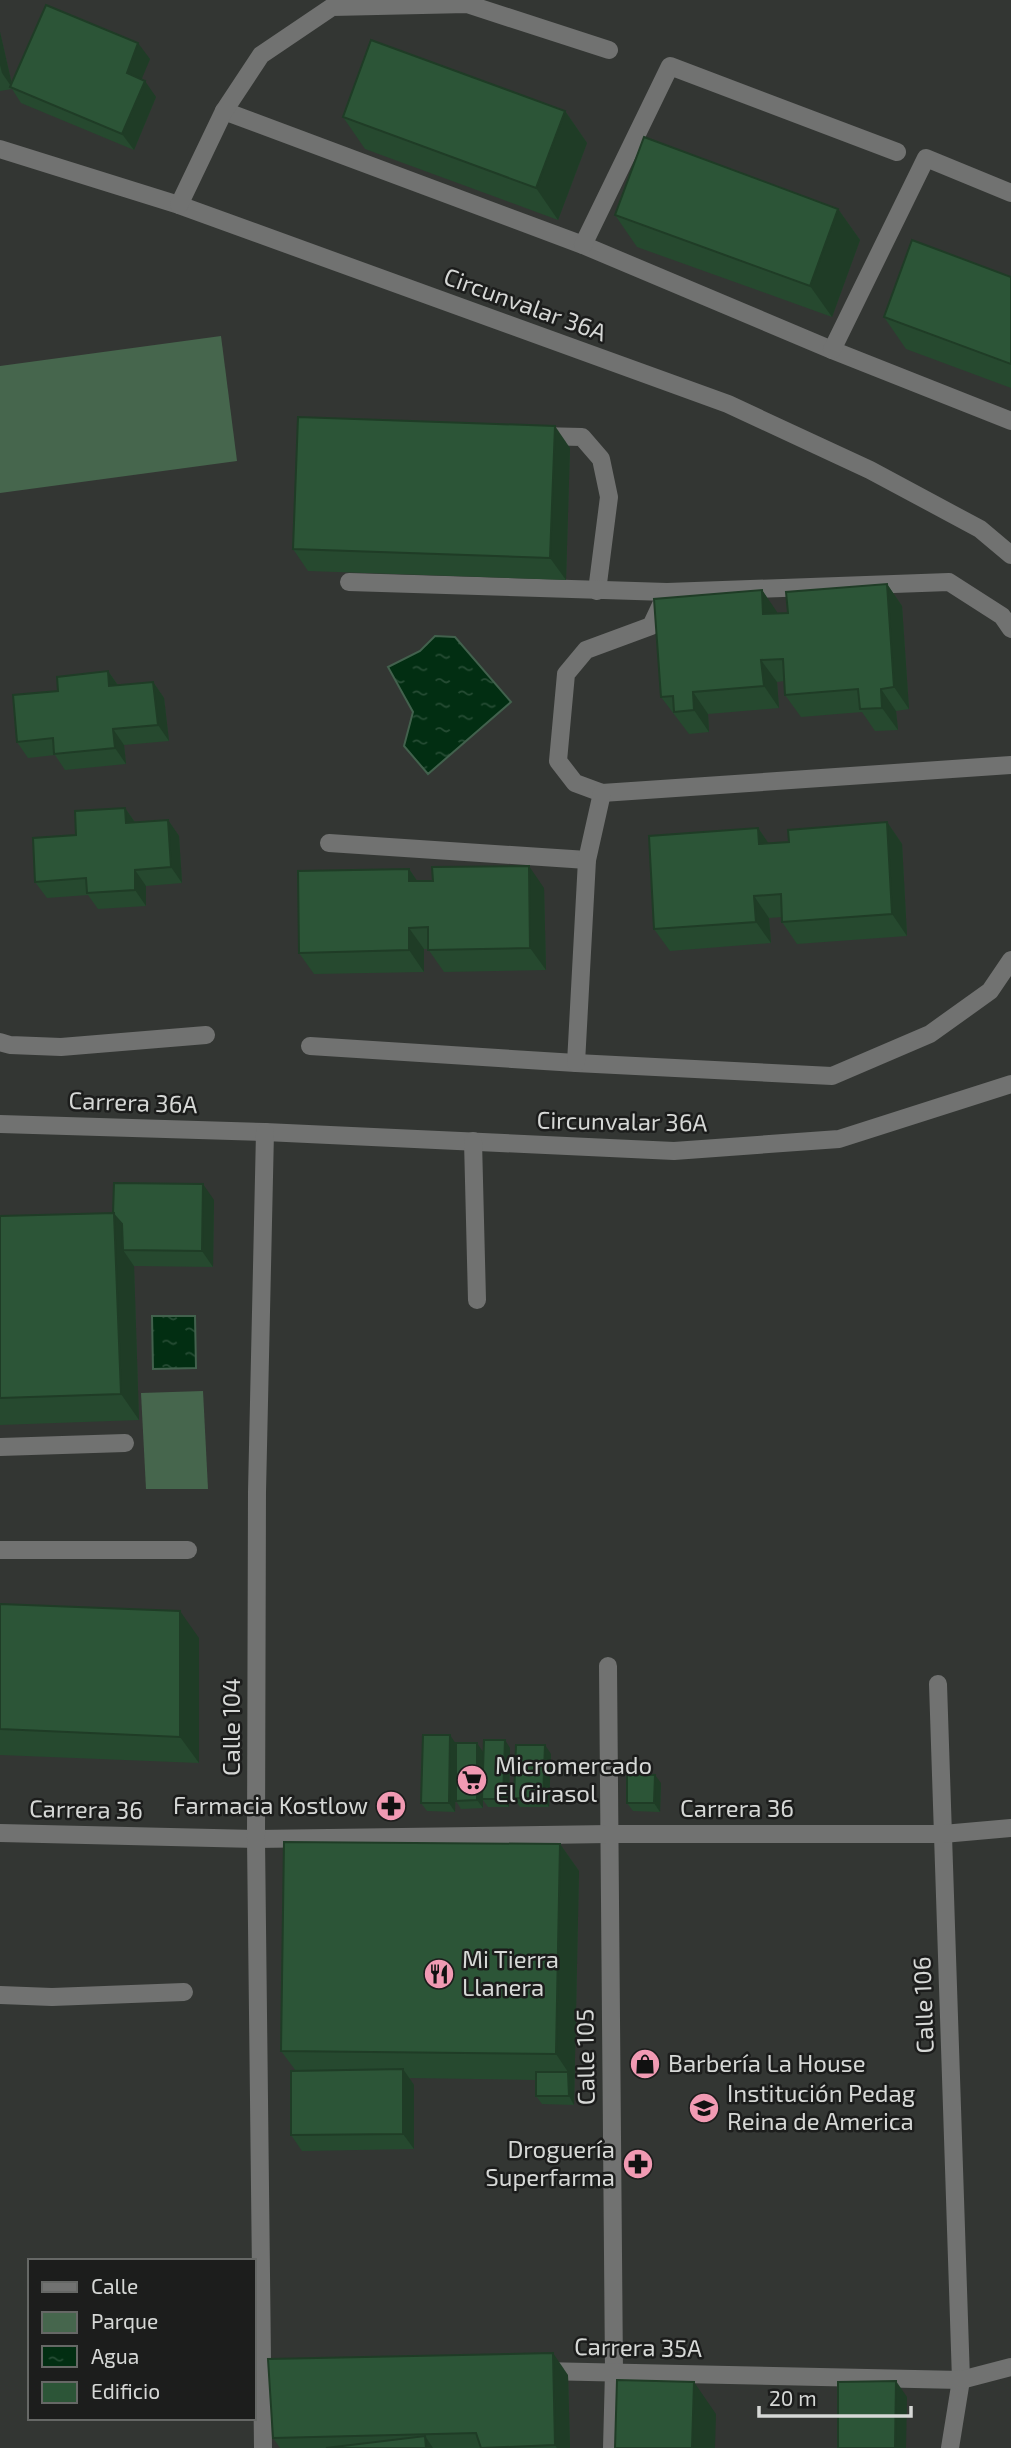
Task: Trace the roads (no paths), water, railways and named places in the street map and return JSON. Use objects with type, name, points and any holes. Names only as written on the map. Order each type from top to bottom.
[{"type":"street","points":[[179,205],[224,111],[261,55],[332,7],[467,4],[609,50]]},
{"type":"street","points":[[583,245],[670,66],[897,152]]},
{"type":"street","points":[[224,111],[583,245],[832,350],[1011,421]]},
{"type":"street","name":"Circunvalar 36A","points":[[0,149],[179,205],[728,404],[870,470],[980,529],[1011,555]]},
{"type":"street","points":[[832,350],[926,158],[1011,193]]},
{"type":"street","points":[[526,436],[582,437],[601,459],[609,498],[597,591]]},
{"type":"street","points":[[349,582],[667,592],[949,582],[1002,616],[1011,629]]},
{"type":"street","points":[[667,592],[651,626],[586,650],[566,674],[558,761],[575,783],[602,793],[1011,765]]},
{"type":"street","points":[[576,1063],[587,860],[602,793]]},
{"type":"street","points":[[329,843],[587,860]]},
{"type":"street","points":[[310,1046],[832,1076],[930,1034],[990,991],[1011,960]]},
{"type":"street","points":[[0,1042],[61,1048],[206,1035]]},
{"type":"street","name":"Circunvalar 36A","points":[[265,1132],[674,1151],[839,1139],[1011,1084]]},
{"type":"street","name":"Carrera 36A","points":[[0,1124],[265,1132]]},
{"type":"street","name":"Calle 104","points":[[262,2448],[268,2367],[256,1839],[257,1492],[265,1132]]},
{"type":"street","points":[[473,1142],[477,1300]]},
{"type":"street","points":[[0,1447],[125,1443]]},
{"type":"street","points":[[0,1550],[188,1550]]},
{"type":"street","name":"Calle 105","points":[[608,1666],[614,2372],[612,2448]]},
{"type":"street","name":"Calle 106","points":[[938,1684],[961,2380],[950,2448]]},
{"type":"street","name":"Carrera 36","points":[[0,1833],[256,1839],[943,1833],[1011,1828]]},
{"type":"street","points":[[0,1995],[52,1997],[184,1992]]},
{"type":"street","name":"Carrera 35A","points":[[519,2370],[961,2380],[1011,2367]]},
{"type":"water","points":[[435,636],[455,637],[511,702],[428,774],[404,746],[413,712],[388,667],[420,651]]},
{"type":"water","points":[[152,1316],[195,1316],[196,1368],[153,1369]]},
{"type":"place","name":"Micromercado El Girasol","points":[[472,1780]]},
{"type":"place","name":"Farmacia Kostlow","points":[[391,1806]]},
{"type":"place","name":"Mi Tierra Llanera","points":[[439,1974]]},
{"type":"place","name":"Barbería La House","points":[[645,2064]]},
{"type":"place","name":"Institución Pedag Reina de America","points":[[704,2108]]},
{"type":"place","name":"Droguería Superfarma","points":[[638,2164]]}]
